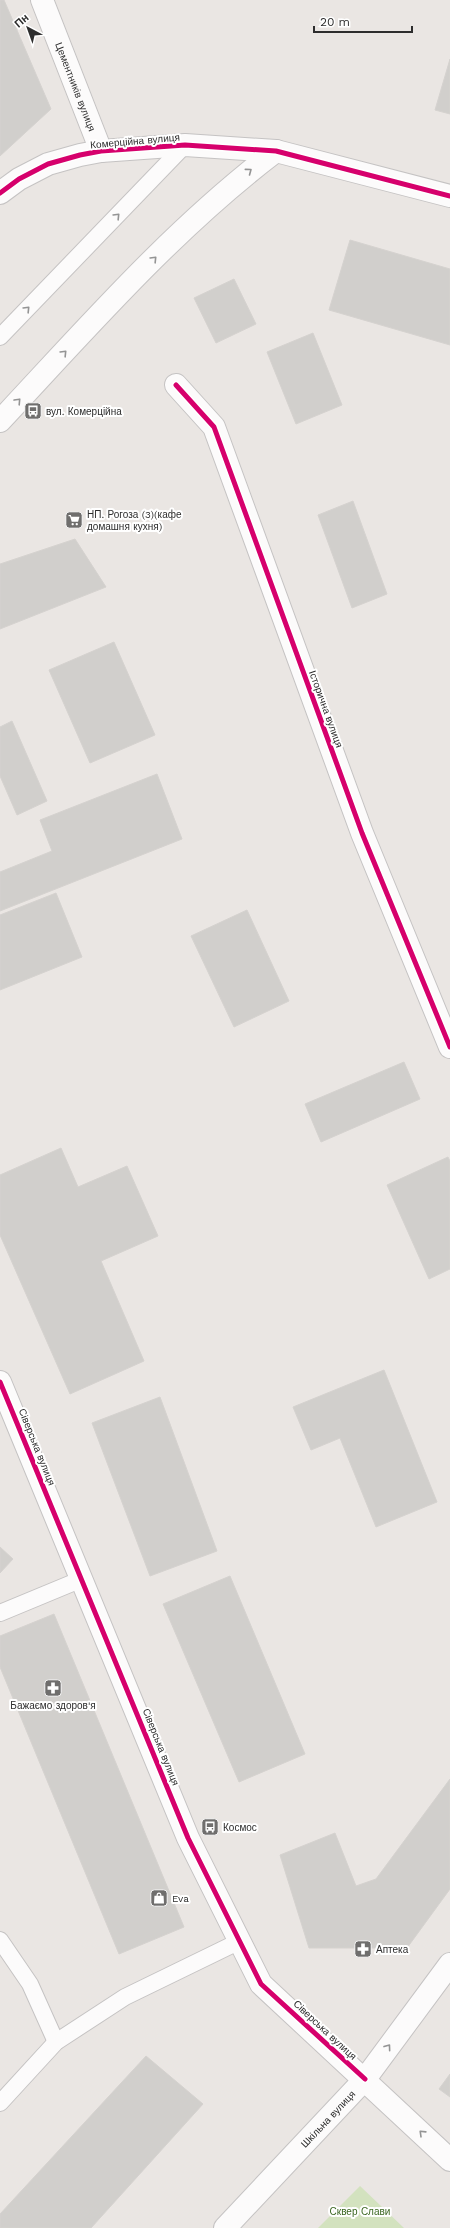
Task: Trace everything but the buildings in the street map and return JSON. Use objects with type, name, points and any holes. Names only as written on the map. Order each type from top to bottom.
[{"type":"street","name":"Цементників вулиця","points":[[42,0],[101,151]]},
{"type":"street","name":"Комерційна вулиця","points":[[0,194],[19,178],[48,164],[101,151],[186,145],[276,151]]},
{"type":"street","points":[[0,421],[192,220],[234,183],[276,151],[450,196]]},
{"type":"street","name":"Історична вулиця","points":[[176,385],[214,427],[362,834],[450,1047]]},
{"type":"street","name":"Сіверська вулиця","points":[[0,1382],[188,1838],[261,1984],[365,2079],[450,2160]]},
{"type":"street","name":"Шкільна вулиця","points":[[225,2228],[365,2079],[450,1964]]},
{"type":"lane","points":[[0,337],[186,145]]},
{"type":"lane","points":[[0,1613],[82,1579]]},
{"type":"lane","points":[[0,1940],[30,1984],[56,2042]]},
{"type":"lane","points":[[0,2103],[56,2042],[125,1997],[240,1941]]},
{"type":"green space","name":"Сквер Слави","points":[[360,2186],[404,2228],[318,2228]]},
{"type":"cycle path","points":[[0,193],[19,179],[48,164],[80,155],[101,151],[185,145],[276,151],[450,196]]},
{"type":"cycle path","points":[[176,385],[214,427],[362,833],[450,1047]]},
{"type":"cycle path","points":[[0,1382],[188,1838],[261,1984],[365,2079]]},
{"type":"place","name":"вул. Комерційна","points":[[33,411]]},
{"type":"place","name":"НП. Рогоза (3)(кафе домашня кухня)","points":[[74,520]]},
{"type":"place","name":"Бажаємо здоров'я","points":[[53,1688]]},
{"type":"place","name":"Космос","points":[[210,1827]]},
{"type":"place","name":"Eva","points":[[159,1898]]},
{"type":"place","name":"Аптека","points":[[363,1949]]}]
